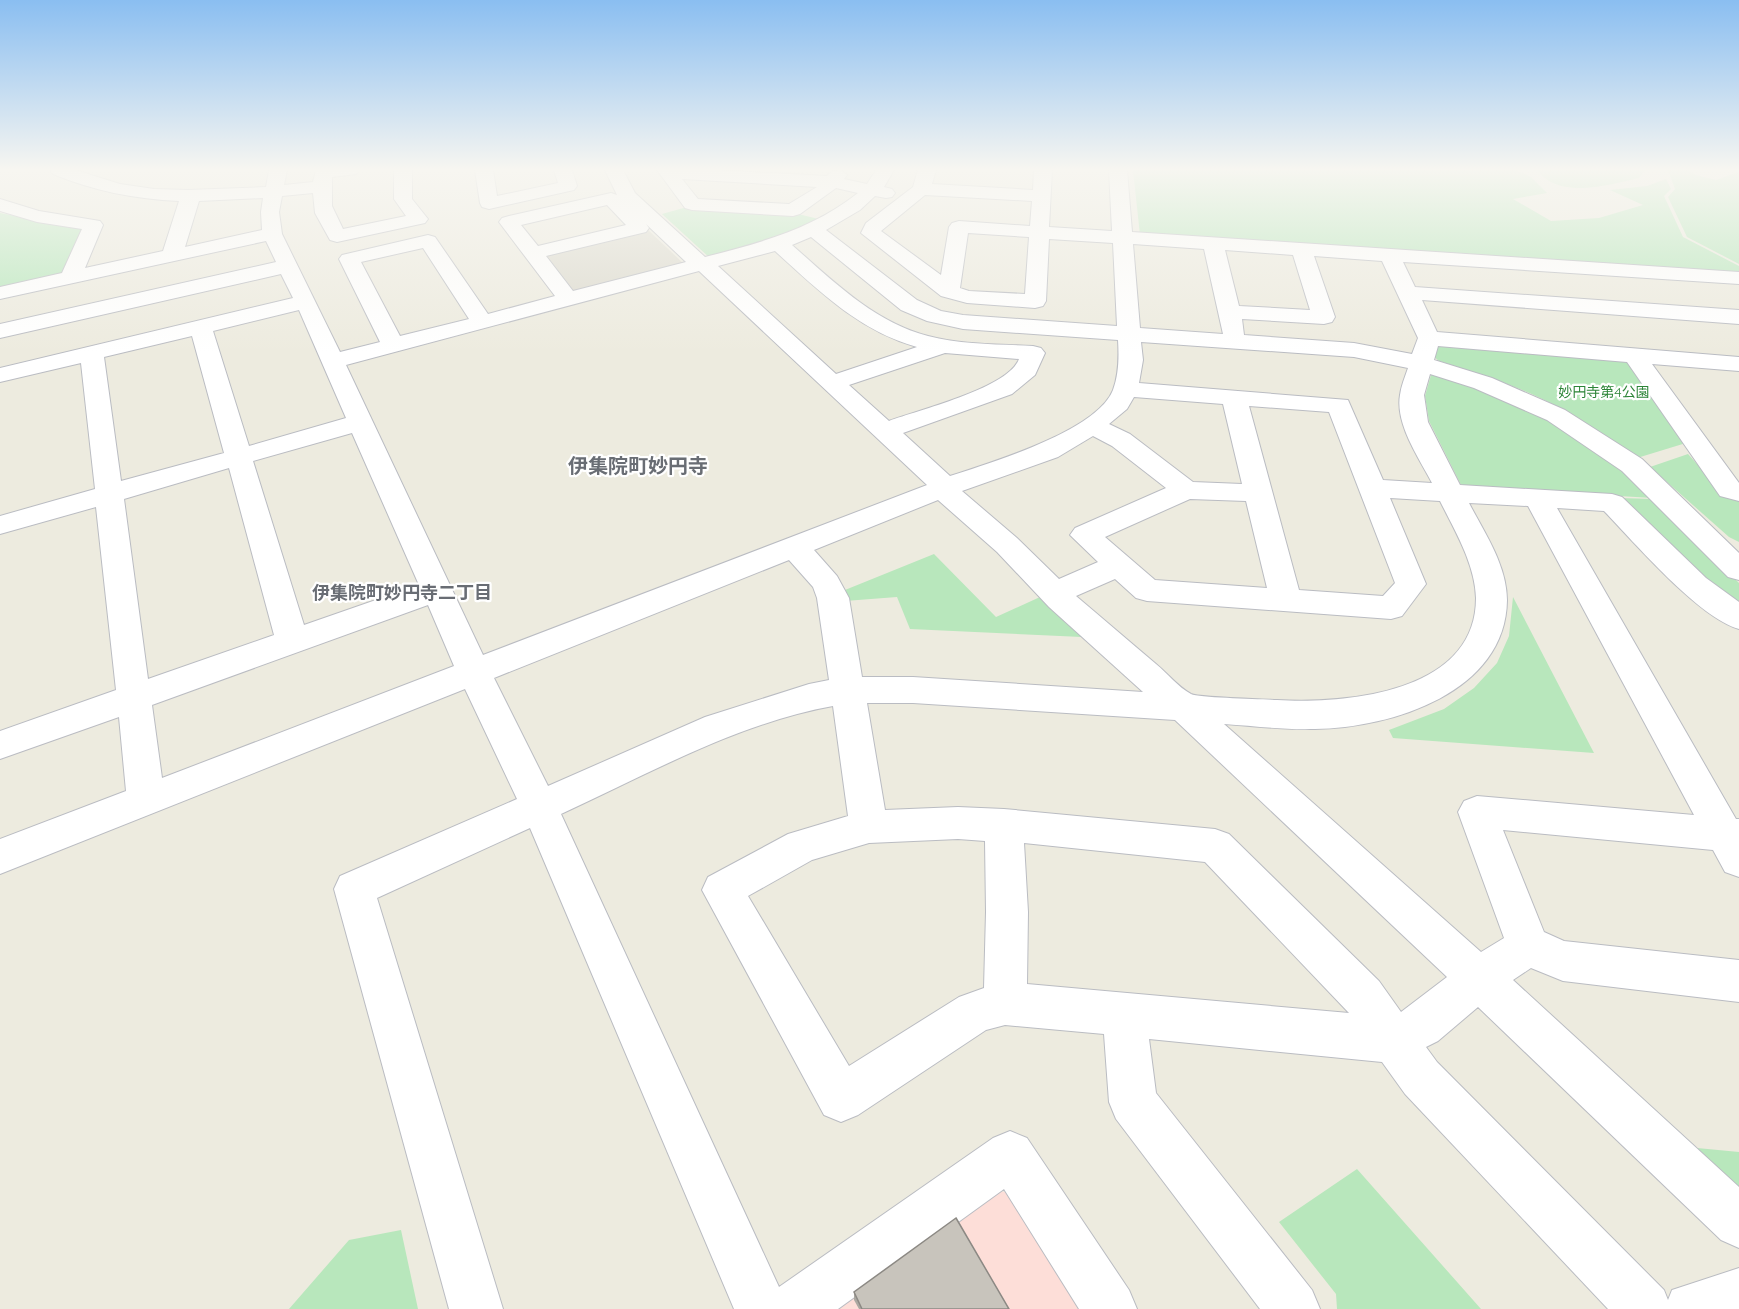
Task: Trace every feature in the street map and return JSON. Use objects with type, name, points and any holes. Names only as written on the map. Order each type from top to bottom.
[{"type":"street","points":[[70,278],[90,231]]},
{"type":"street","points":[[172,256],[179,231]]},
{"type":"street","points":[[334,231],[337,236],[360,231]]},
{"type":"street","points":[[516,231],[568,299]]},
{"type":"street","points":[[534,253],[626,231]]},
{"type":"street","points":[[665,231],[885,431],[980,523],[1015,552],[1055,593],[1479,978],[1739,1222]]},
{"type":"street","points":[[333,360],[702,265],[779,244],[811,231]]},
{"type":"street","points":[[815,231],[909,304],[935,316],[963,322],[1354,350],[1634,356],[1738,364]]},
{"type":"street","points":[[872,231],[871,233],[949,291],[967,297],[1035,301],[1040,232]]},
{"type":"street","points":[[949,291],[958,231]]},
{"type":"street","points":[[1025,231],[1739,278]]},
{"type":"street","points":[[0,857],[944,488],[1049,451],[1092,426],[1118,404],[1126,389],[1131,360],[1124,333],[1122,231]]},
{"type":"street","points":[[0,293],[272,234],[333,360],[474,672],[539,806],[761,1309]]},
{"type":"street","points":[[393,345],[349,259],[428,240],[482,322]]},
{"type":"street","points":[[1214,243],[1235,340]]},
{"type":"street","points":[[779,244],[823,284],[869,319],[922,342],[944,346],[1033,353],[1027,370],[1003,389],[885,431]]},
{"type":"street","points":[[1229,312],[1324,317],[1300,249]]},
{"type":"street","points":[[476,1309],[354,889],[717,727],[809,697],[849,690],[913,690],[1282,715],[1348,715],[1410,700],[1435,688],[1458,671],[1476,649],[1488,629],[1492,605],[1491,581],[1483,559],[1415,422],[1412,395],[1424,351],[1408,293],[1389,255]]},
{"type":"street","points":[[0,331],[288,266]]},
{"type":"street","points":[[1569,267],[1731,489],[1739,492]]},
{"type":"street","points":[[869,319],[949,291]]},
{"type":"street","points":[[1408,293],[1739,317]]},
{"type":"street","points":[[0,375],[306,302]]},
{"type":"street","points":[[201,327],[292,640]]},
{"type":"street","points":[[832,383],[944,346]]},
{"type":"street","points":[[1424,351],[1580,429],[1632,465],[1739,570]]},
{"type":"street","points":[[92,353],[146,799]]},
{"type":"street","points":[[1126,389],[1339,405],[1411,584],[1391,608],[1147,590],[1084,535],[1186,490],[1259,494]]},
{"type":"street","points":[[1234,398],[1287,600]]},
{"type":"street","points":[[0,525],[361,422]]},
{"type":"street","points":[[1092,426],[1121,440],[1186,490]]},
{"type":"street","points":[[1372,488],[1612,503],[1695,585],[1739,618]]},
{"type":"street","points":[[1537,498],[1734,843]]},
{"type":"street","points":[[795,547],[826,583],[833,598],[869,826]]},
{"type":"street","points":[[1055,593],[1119,565]]},
{"type":"street","points":[[0,745],[437,590]]},
{"type":"street","points":[[1734,843],[1477,812],[1528,946],[1563,961],[1739,981]]},
{"type":"street","points":[[1528,946],[1479,978],[1422,1025],[1392,1040],[1005,1003],[975,1012],[841,1098],[722,890],[802,846],[869,826],[958,823],[1004,825],[1215,846],[1363,996],[1392,1040],[1421,1078],[1645,1309]]},
{"type":"street","points":[[1004,825],[1005,1003]]},
{"type":"street","points":[[1124,1014],[1133,1102],[1293,1309]]},
{"type":"street","points":[[793,1309],[1010,1155],[1110,1309]]},
{"type":"street","points":[[1691,1309],[1739,1295]]},
{"type":"shaded area","points":[[638,231],[649,231],[685,265],[584,291],[573,290],[544,257],[551,252]]},
{"type":"shaded area","points":[[986,1188],[1022,1196],[1094,1309],[820,1309]]},
{"type":"green space","points":[[0,231],[84,231],[64,274],[0,290]]},
{"type":"green space","points":[[681,231],[798,231],[711,259]]},
{"type":"green space","points":[[1140,231],[1680,231],[1683,237],[1739,266],[1739,274],[1140,235]]},
{"type":"green space","points":[[1684,231],[1739,231],[1739,264],[1687,237]]},
{"type":"green space","name":"妙円寺第4公園","points":[[1435,345],[1612,356],[1628,363],[1686,443],[1637,458],[1587,424],[1528,392],[1439,361],[1433,356]]},
{"type":"green space","points":[[1439,374],[1515,403],[1543,417],[1608,460],[1653,498],[1462,487],[1429,421],[1425,396],[1431,375]]},
{"type":"green space","points":[[1688,454],[1724,494],[1739,500],[1739,542],[1729,537],[1650,467]]},
{"type":"green space","points":[[1619,498],[1654,499],[1739,583],[1739,608],[1679,558]]},
{"type":"green space","points":[[934,554],[996,617],[1040,597],[1082,637],[910,629],[897,597],[845,601],[840,592]]},
{"type":"green space","points":[[1513,597],[1594,753],[1393,738],[1389,730],[1444,709],[1474,688],[1497,663],[1509,636]]},
{"type":"green space","points":[[1697,1148],[1739,1152],[1739,1188]]},
{"type":"green space","points":[[1357,1169],[1481,1309],[1337,1309],[1336,1294],[1279,1222]]},
{"type":"green space","points":[[401,1230],[418,1309],[289,1309],[349,1240]]},
{"type":"building","points":[[956,1218],[1009,1309],[862,1309],[854,1292]]},
{"type":"district","name":"伊集院町妙円寺","points":[[638,466]]},
{"type":"district","name":"伊集院町妙円寺二丁目","points":[[402,593]]}]
